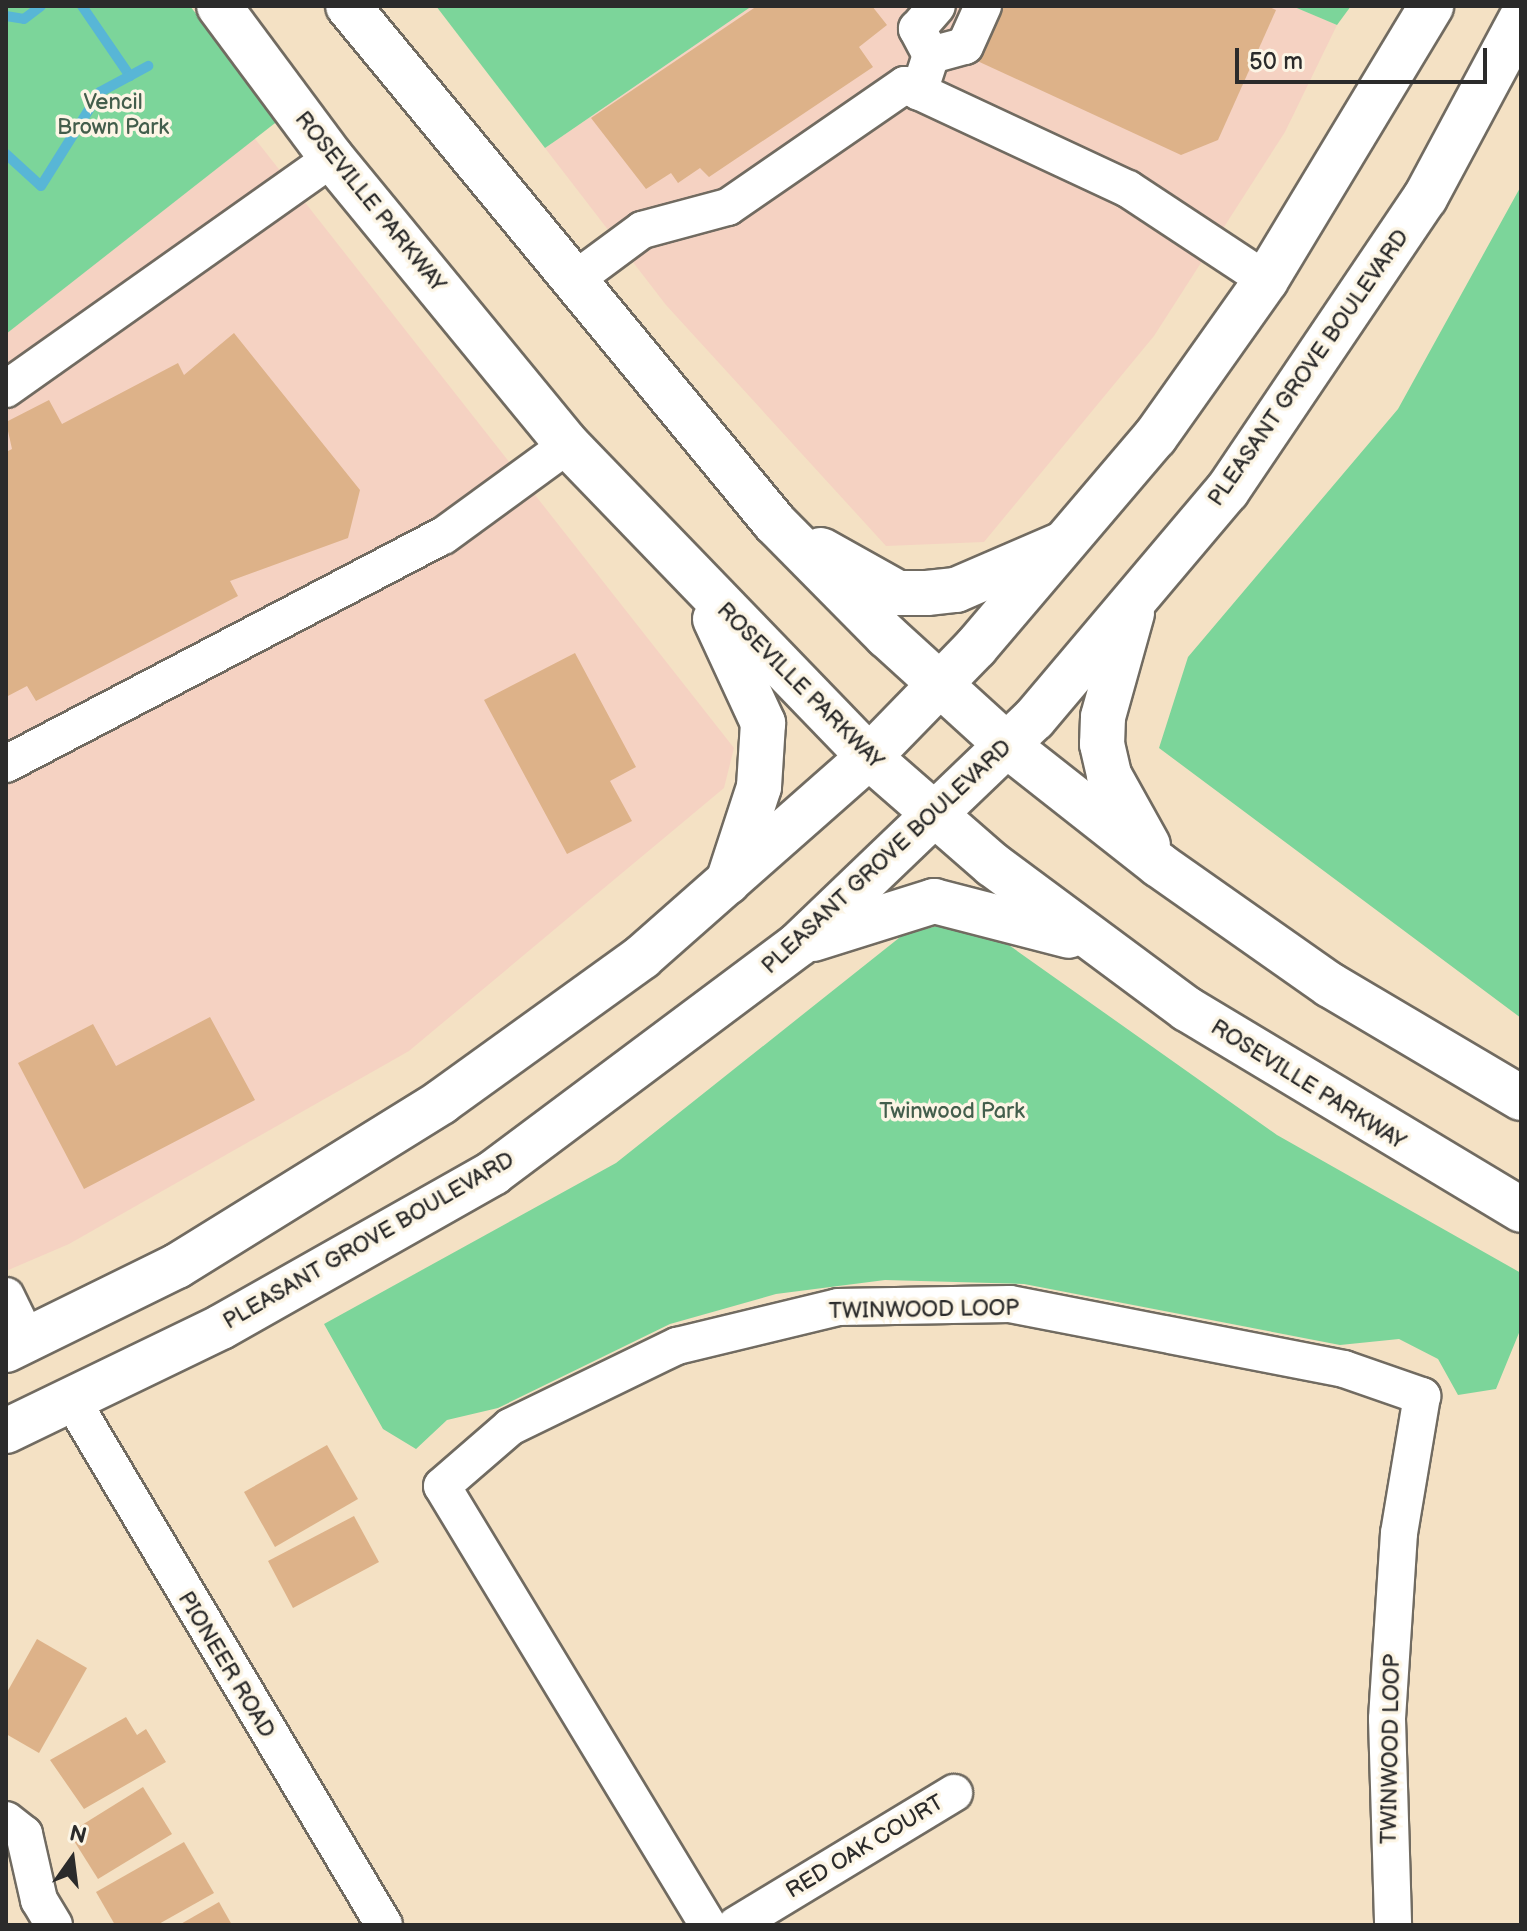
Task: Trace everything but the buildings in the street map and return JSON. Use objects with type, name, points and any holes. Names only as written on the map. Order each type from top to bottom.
[{"type":"main road","name":"ROSEVILLE PARKWAY","points":[[219,6],[332,158],[568,445],[701,587],[869,757],[933,816],[1099,945],[1280,1070],[1521,1210]]},
{"type":"main road","points":[[348,6],[775,523],[940,685],[1008,746],[1159,865],[1330,985],[1521,1098]]},
{"type":"main road","points":[[6,1384],[18,1373],[17,1346],[318,1184],[566,1013],[728,884],[869,757],[940,685],[1069,541],[1155,437],[1266,280],[1431,6]]},
{"type":"main road","name":"PLEASANT GROVE BOULEVARD","points":[[6,1431],[73,1402],[493,1173],[799,944],[1008,746],[1135,604],[1227,491],[1342,326],[1425,198],[1521,19]]},
{"type":"main road","points":[[775,523],[898,593],[956,590],[1069,541]]},
{"type":"main road","points":[[701,587],[763,723],[759,787],[728,884]]},
{"type":"main road","points":[[1135,604],[1103,717],[1102,744],[1109,775],[1159,865]]},
{"type":"main road","points":[[799,944],[934,901],[965,903],[1099,945]]},
{"type":"street","points":[[919,92],[925,24],[965,46],[983,6]]},
{"type":"street","points":[[573,281],[642,230],[728,207],[905,85],[1128,189],[1266,280]]},
{"type":"street","points":[[6,389],[332,158]]},
{"type":"street","points":[[6,764],[443,536],[568,445]]},
{"type":"street","points":[[6,1296],[17,1346]]},
{"type":"street","name":"TWINWOOD LOOP","points":[[708,1925],[442,1486],[510,1427],[677,1346],[838,1307],[1010,1304],[1344,1369],[1422,1396],[1399,1533],[1387,1719],[1393,1925]]},
{"type":"street","name":"PIONEER ROAD","points":[[73,1402],[384,1925]]},
{"type":"street","name":"RED OAK COURT","points":[[736,1925],[954,1793]]},
{"type":"street","points":[[6,1820],[24,1834],[39,1900],[54,1925]]},
{"type":"shaded area","points":[[752,6],[1292,6],[1337,25],[1285,132],[1154,336],[984,542],[886,546],[666,305],[545,148]]},
{"type":"shaded area","points":[[252,135],[734,748],[724,788],[409,1051],[69,1244],[6,1271],[6,330]]},
{"type":"green space","name":"Vencil Brown Park","points":[[6,6],[190,6],[279,120],[6,334]]},
{"type":"green space","points":[[436,6],[752,6],[545,148]]},
{"type":"green space","points":[[1292,6],[1351,6],[1337,25]]},
{"type":"green space","points":[[1521,186],[1521,1018],[1159,748],[1188,657],[1398,409]]},
{"type":"green space","name":"Twinwood Park","points":[[950,923],[996,936],[1277,1135],[1521,1273],[1521,1328],[1496,1389],[1458,1395],[1438,1359],[1399,1339],[1340,1345],[1024,1284],[885,1280],[776,1294],[670,1324],[498,1408],[447,1420],[416,1449],[383,1429],[324,1324],[616,1163],[904,934]]},
{"type":"waterway","points":[[6,16],[24,19],[41,6]]},
{"type":"waterway","points":[[82,6],[130,76]]},
{"type":"waterway","points":[[6,154],[41,186],[100,92],[148,66]]}]
